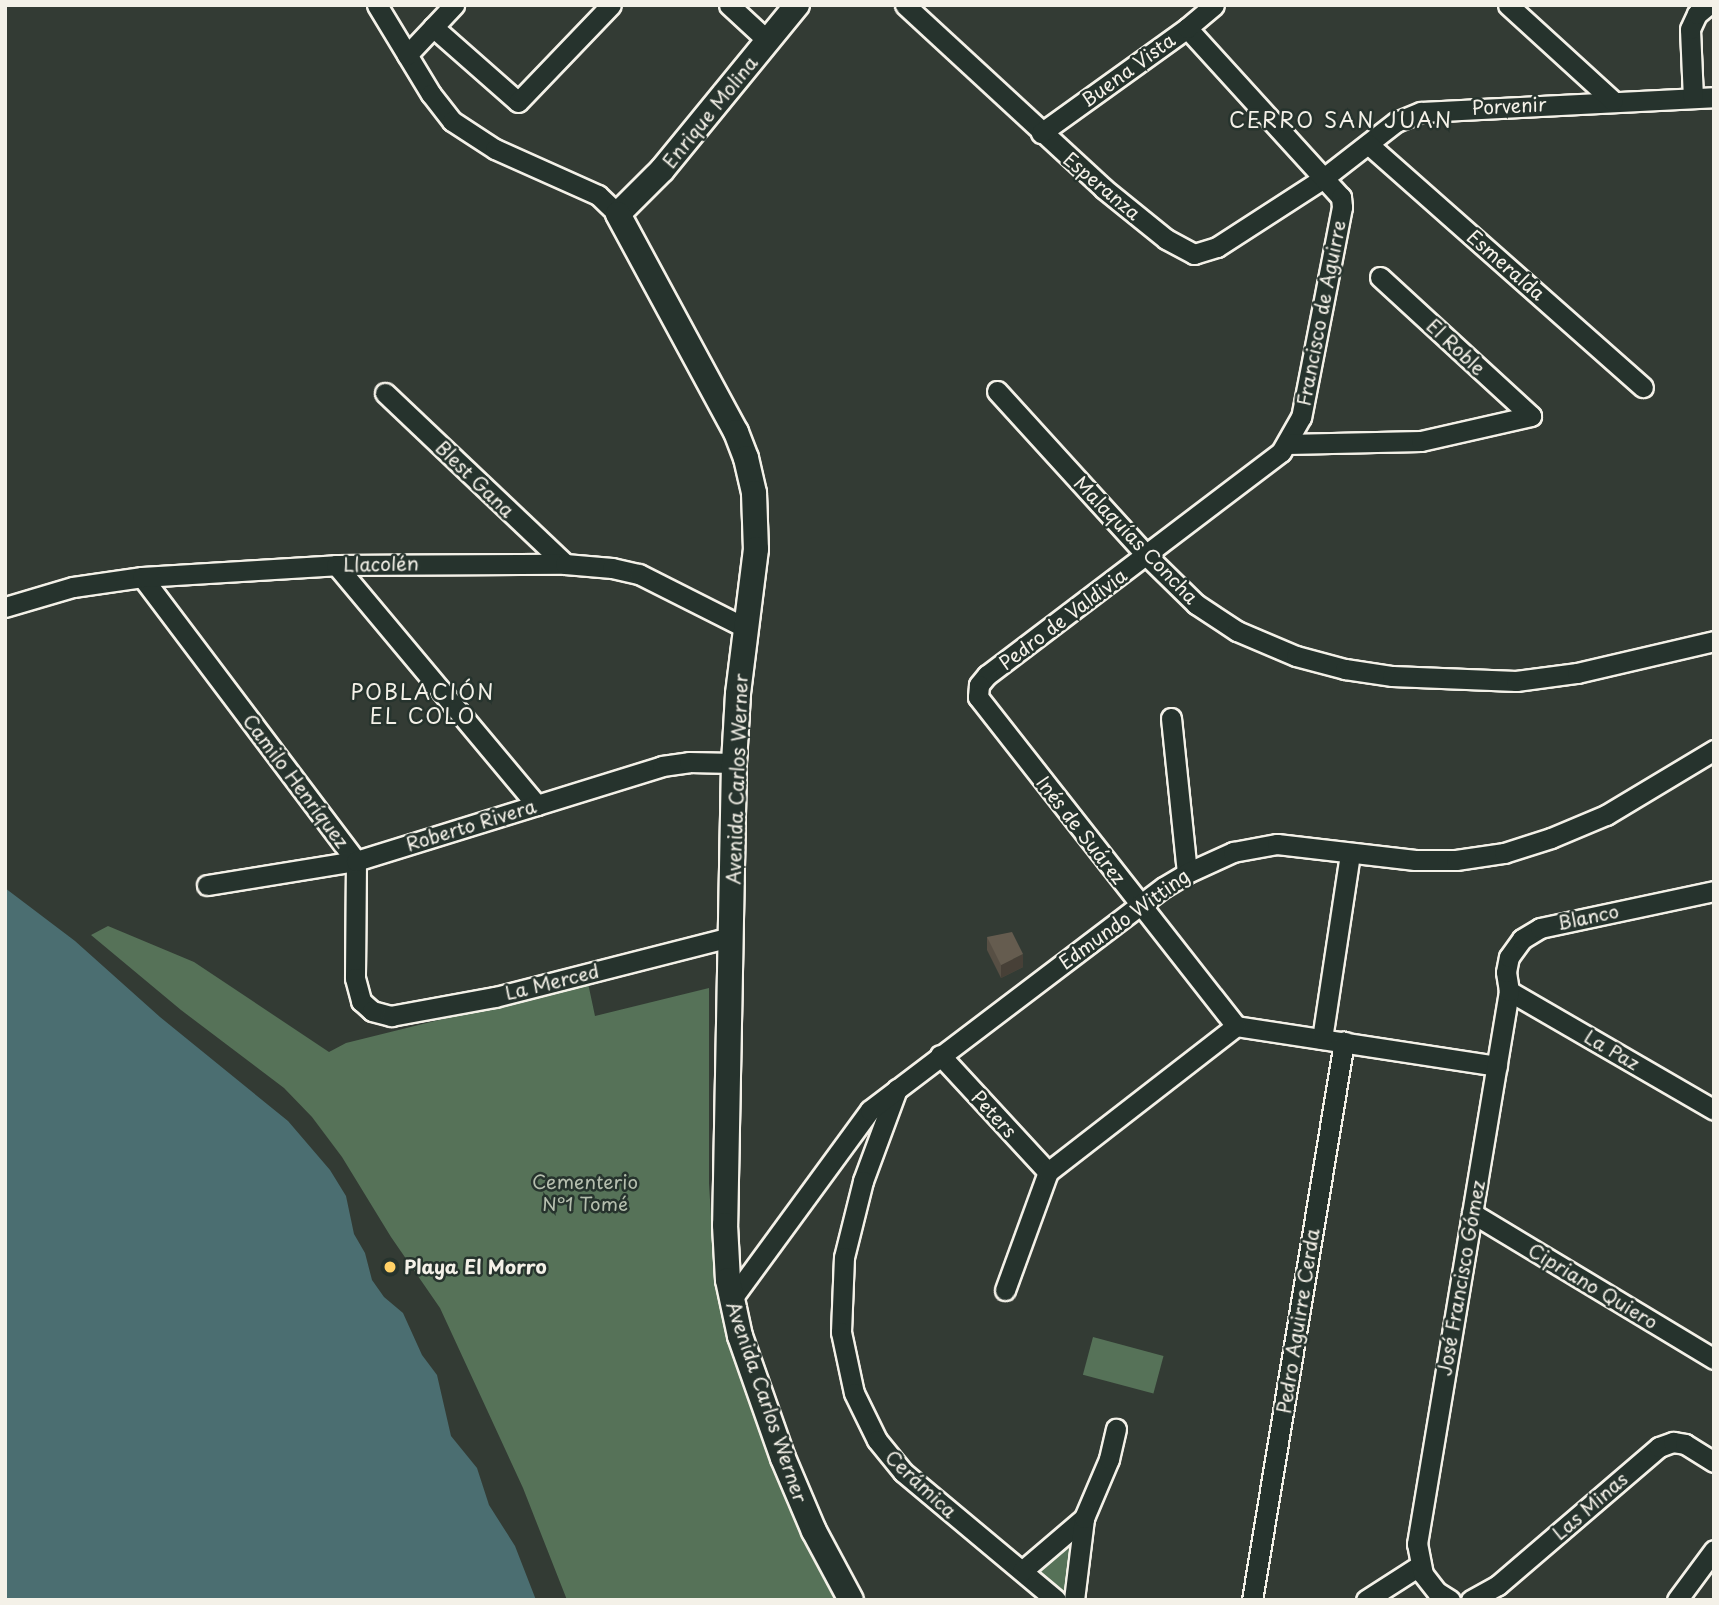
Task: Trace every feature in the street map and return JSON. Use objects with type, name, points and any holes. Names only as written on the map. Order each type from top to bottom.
[{"type":"main road","name":"Enrique Molina","points":[[618,214],[662,170],[797,5]]},
{"type":"main road","name":"Avenida Carlos Werner","points":[[618,214],[729,419],[746,458],[754,493],[757,532],[734,763],[725,1225],[731,1300],[740,1336],[793,1482],[851,1600]]},
{"type":"street","name":"Avenida Carlos Werner","points":[[377,5],[441,108],[465,132],[495,149],[598,195],[618,214]]},
{"type":"street","points":[[407,55],[454,5]]},
{"type":"street","points":[[433,27],[518,102],[611,5]]},
{"type":"street","points":[[729,5],[768,41]]},
{"type":"street","name":"Esperanza","points":[[905,5],[1041,133],[1152,228],[1180,248],[1194,254],[1217,247],[1325,177]]},
{"type":"street","name":"Buena Vista","points":[[1041,133],[1187,29],[1214,5]]},
{"type":"street","points":[[1508,5],[1613,102]]},
{"type":"street","points":[[1693,98],[1690,29],[1697,14],[1707,5]]},
{"type":"street","name":"Francisco de Aguirre","points":[[1187,29],[1341,197],[1342,207],[1304,405],[1287,444]]},
{"type":"street","name":"Porvenir","points":[[1325,177],[1396,122],[1421,112],[1714,97]]},
{"type":"street","name":"Esmeralda","points":[[1368,144],[1643,387]]},
{"type":"street","name":"El Roble","points":[[1287,444],[1421,441],[1531,416],[1380,277]]},
{"type":"street","name":"Malaquías Concha","points":[[997,391],[1147,555],[1196,604],[1237,631],[1307,660],[1373,674],[1452,681],[1516,681],[1577,673],[1714,641]]},
{"type":"street","name":"Blest Gana","points":[[385,393],[565,564]]},
{"type":"street","name":"Pedro de Valdivia","points":[[978,689],[987,675],[1147,555],[1287,444]]},
{"type":"street","name":"Llacolén","points":[[5,607],[73,587],[142,577],[336,565],[565,564],[612,568],[639,574],[746,628]]},
{"type":"street","points":[[336,565],[537,805]]},
{"type":"street","name":"Camilo Henríquez","points":[[142,577],[356,860],[355,978],[358,994],[372,1012]]},
{"type":"street","name":"Inés de Suárez","points":[[978,689],[981,704],[1236,1026]]},
{"type":"street","points":[[1171,718],[1186,873]]},
{"type":"street","name":"Edmundo Witting","points":[[731,1300],[862,1119],[940,1055],[1140,904],[1186,873],[1233,852],[1259,846],[1297,845],[1350,854],[1442,860],[1504,853],[1551,838],[1606,815],[1714,750]]},
{"type":"street","name":"Roberto Rivera","points":[[207,885],[356,860],[662,766],[690,762],[734,763]]},
{"type":"street","points":[[1322,1039],[1350,854]]},
{"type":"street","name":"Blanco","points":[[1510,991],[1506,972],[1509,957],[1522,939],[1540,928],[1714,891]]},
{"type":"street","name":"La Merced","points":[[372,1012],[391,1016],[495,996],[731,937]]},
{"type":"street","name":"José Francisco Gómez","points":[[1419,1566],[1417,1538],[1510,991]]},
{"type":"street","name":"La Paz","points":[[1510,991],[1714,1110]]},
{"type":"street","points":[[1005,1290],[1048,1172],[1236,1026],[1497,1066]]},
{"type":"street","name":"Pedro Aguirre Cerda","points":[[1252,1600],[1344,1042]]},
{"type":"street","name":"Peters","points":[[940,1055],[1048,1172]]},
{"type":"street","name":"Cerámica","points":[[897,1088],[860,1190],[844,1256],[840,1312],[848,1377],[868,1426],[903,1472],[1056,1600]]},
{"type":"street","name":"Cipriano Quiero","points":[[1472,1213],[1714,1359]]},
{"type":"street","points":[[1074,1600],[1084,1518],[1107,1468],[1116,1429]]},
{"type":"street","name":"Las Minas","points":[[1471,1600],[1498,1585],[1659,1447],[1673,1442],[1685,1444],[1714,1462]]},
{"type":"street","points":[[1022,1571],[1084,1518]]},
{"type":"street","points":[[1676,1600],[1714,1550]]},
{"type":"street","points":[[1366,1600],[1419,1566],[1437,1592],[1450,1600]]},
{"type":"green space","name":"Cementerio N°1 Tomé","points":[[108,926],[194,962],[329,1052],[346,1043],[588,983],[595,1016],[709,988],[709,1183],[715,1284],[723,1320],[788,1507],[838,1600],[567,1600],[523,1488],[440,1308],[391,1237],[342,1157],[312,1117],[284,1088],[181,1010],[91,935]]},
{"type":"green space","points":[[1093,1337],[1164,1356],[1153,1394],[1083,1375]]},
{"type":"green space","points":[[1073,1533],[1069,1598],[1031,1571]]},
{"type":"water","points":[[5,888],[75,941],[160,1017],[288,1121],[330,1170],[346,1196],[354,1234],[365,1253],[372,1280],[384,1297],[403,1313],[422,1355],[437,1375],[451,1436],[477,1468],[489,1505],[515,1546],[536,1600],[5,1600]]},
{"type":"building","points":[[1012,932],[1023,954],[1001,965],[987,937]]},
{"type":"place","name":"Playa El Morro","points":[[390,1267]]},
{"type":"district","name":"CERRO SAN JUAN","points":[[1341,119]]},
{"type":"district","name":"POBLACIÓN EL COLO","points":[[423,703]]}]
